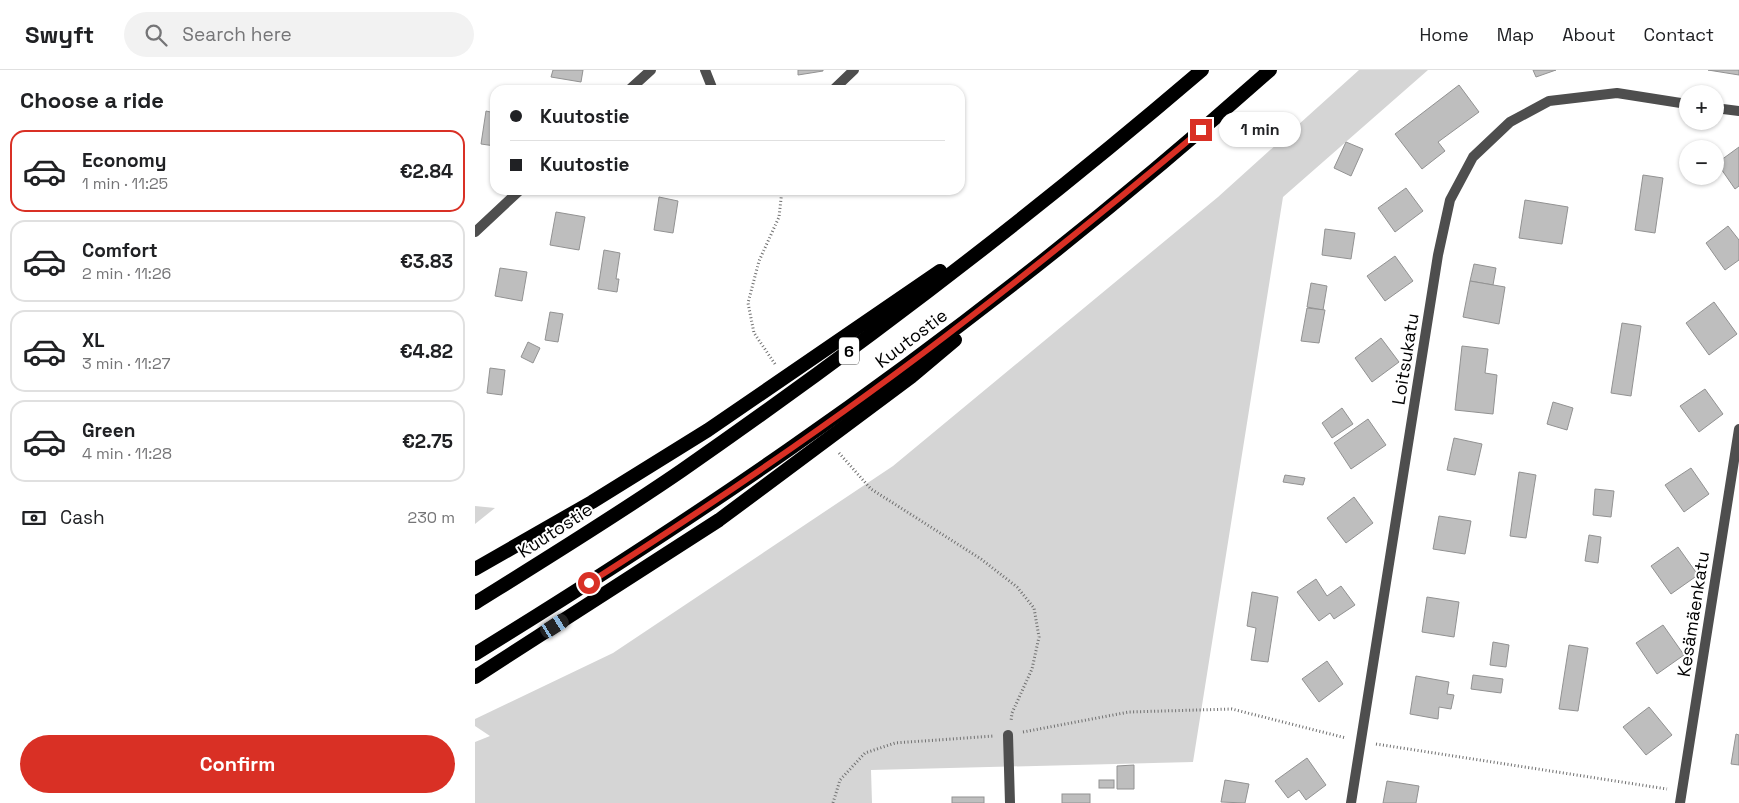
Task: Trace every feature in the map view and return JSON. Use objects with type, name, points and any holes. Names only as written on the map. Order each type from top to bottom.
[{"type":"highway","name":"Kuutostie","points":[[475,603],[688,466],[891,321],[1059,188],[1202,70]]},
{"type":"highway","name":"Kuutostie","points":[[475,654],[611,569],[791,448],[969,319],[1083,229],[1270,70]]},
{"type":"highway","points":[[475,569],[592,502],[708,430],[833,346],[1059,188]]},
{"type":"highway","points":[[475,677],[726,515],[911,377],[1083,229]]},
{"type":"street","points":[[634,85],[651,70]]},
{"type":"street","points":[[705,70],[711,85]]},
{"type":"street","points":[[838,85],[855,70]]},
{"type":"street","name":"Loitsukatu","points":[[1351,803],[1437,264],[1450,200],[1473,157],[1510,122],[1549,101],[1617,93],[1679,103]]},
{"type":"street","points":[[1724,109],[1739,111]]},
{"type":"street","points":[[475,232],[515,195]]},
{"type":"street","name":"Kesämäenkatu","points":[[1680,803],[1739,429]]},
{"type":"street","points":[[1008,735],[1010,803]]},
{"type":"path","points":[[776,365],[754,333],[748,303],[759,261],[779,217],[781,195]]},
{"type":"path","points":[[833,803],[840,780],[865,753],[895,743],[1008,735],[1012,714],[1032,669],[1039,637],[1034,608],[1017,587],[981,559],[871,489],[839,453]]},
{"type":"shaded area","points":[[1359,70],[1428,70],[1283,197],[1193,762],[871,770],[872,803],[475,803],[475,742],[490,736],[475,726],[475,719],[613,653],[893,466],[1218,197]]},
{"type":"shaded area","points":[[475,506],[495,508],[475,524]]},
{"type":"building","points":[[553,70],[583,70],[581,82],[551,77]]},
{"type":"building","points":[[798,70],[823,70],[823,71],[798,75]]},
{"type":"building","points":[[1533,70],[1556,70],[1536,77]]},
{"type":"building","points":[[1708,70],[1739,70],[1739,75]]},
{"type":"building","points":[[1459,85],[1479,112],[1438,142],[1445,151],[1422,169],[1395,134]]},
{"type":"building","points":[[486,111],[490,112],[490,145],[481,144]]},
{"type":"building","points":[[1346,142],[1363,149],[1351,176],[1334,168]]},
{"type":"building","points":[[1739,147],[1739,186],[1735,189],[1724,173],[1724,158]]},
{"type":"building","points":[[1643,175],[1663,178],[1655,233],[1635,230]]},
{"type":"building","points":[[1406,188],[1423,211],[1395,232],[1378,208]]},
{"type":"building","points":[[659,197],[678,201],[673,233],[654,230]]},
{"type":"building","points":[[1525,200],[1568,207],[1562,244],[1519,238]]},
{"type":"building","points":[[556,212],[585,217],[579,250],[550,245]]},
{"type":"building","points":[[1728,226],[1739,240],[1739,260],[1725,270],[1706,243]]},
{"type":"building","points":[[1325,229],[1355,233],[1351,259],[1322,255]]},
{"type":"building","points":[[604,250],[620,253],[616,279],[619,279],[617,292],[598,289]]},
{"type":"building","points":[[1395,256],[1413,281],[1385,301],[1367,276]]},
{"type":"building","points":[[1474,264],[1496,268],[1493,285],[1470,281]]},
{"type":"building","points":[[500,268],[527,272],[522,301],[495,296]]},
{"type":"building","points":[[1470,281],[1505,287],[1499,324],[1463,317]]},
{"type":"building","points":[[1311,283],[1327,286],[1323,310],[1307,307]]},
{"type":"building","points":[[1714,302],[1737,334],[1709,355],[1686,323]]},
{"type":"building","points":[[1307,308],[1325,310],[1319,343],[1301,341]]},
{"type":"building","points":[[550,312],[563,314],[558,342],[545,340]]},
{"type":"building","points":[[1622,323],[1641,326],[1631,396],[1611,393]]},
{"type":"building","points":[[1381,338],[1399,362],[1372,382],[1355,358]]},
{"type":"building","points":[[528,342],[540,348],[533,363],[521,357]]},
{"type":"building","points":[[1462,346],[1488,349],[1485,373],[1497,375],[1493,414],[1455,410]]},
{"type":"building","points":[[490,368],[505,370],[502,395],[487,393]]},
{"type":"building","points":[[1705,389],[1723,414],[1699,432],[1680,406]]},
{"type":"building","points":[[1553,402],[1573,408],[1567,430],[1547,424]]},
{"type":"building","points":[[1342,408],[1353,424],[1332,438],[1322,423]]},
{"type":"building","points":[[1368,419],[1386,445],[1351,469],[1334,443]]},
{"type":"building","points":[[1454,438],[1482,444],[1475,475],[1447,470]]},
{"type":"building","points":[[1691,468],[1709,494],[1684,512],[1665,485]]},
{"type":"building","points":[[1519,472],[1536,475],[1526,538],[1510,536]]},
{"type":"building","points":[[1285,475],[1305,478],[1303,485],[1283,482]]},
{"type":"building","points":[[1595,489],[1614,491],[1611,517],[1593,515]]},
{"type":"building","points":[[1354,497],[1373,523],[1346,543],[1327,518]]},
{"type":"building","points":[[1439,516],[1471,521],[1465,554],[1433,549]]},
{"type":"building","points":[[1589,535],[1601,537],[1598,563],[1585,561]]},
{"type":"building","points":[[1678,547],[1698,575],[1671,594],[1651,566]]},
{"type":"building","points":[[1316,579],[1327,596],[1341,586],[1355,605],[1334,619],[1330,613],[1319,621],[1297,592]]},
{"type":"building","points":[[1252,592],[1278,597],[1268,662],[1251,660],[1256,628],[1247,626]]},
{"type":"building","points":[[1427,597],[1459,602],[1454,637],[1422,632]]},
{"type":"building","points":[[1663,625],[1684,655],[1657,674],[1636,643]]},
{"type":"building","points":[[1493,642],[1509,645],[1506,667],[1490,665]]},
{"type":"building","points":[[1569,645],[1588,648],[1578,711],[1559,709]]},
{"type":"building","points":[[1327,661],[1343,684],[1319,702],[1302,679]]},
{"type":"building","points":[[1473,675],[1503,679],[1501,693],[1471,689]]},
{"type":"building","points":[[1416,676],[1449,682],[1447,694],[1454,695],[1451,709],[1439,707],[1438,719],[1410,714]]},
{"type":"building","points":[[1649,707],[1672,735],[1646,755],[1623,727]]},
{"type":"building","points":[[1736,734],[1739,735],[1739,765],[1731,764]]},
{"type":"building","points":[[1307,758],[1326,785],[1306,800],[1299,790],[1288,798],[1275,781]]},
{"type":"building","points":[[1134,765],[1134,789],[1117,789],[1117,766]]},
{"type":"building","points":[[1099,780],[1114,780],[1114,788],[1099,788]]},
{"type":"building","points":[[1225,780],[1249,784],[1245,803],[1221,802]]},
{"type":"building","points":[[1387,781],[1419,786],[1416,803],[1383,803]]},
{"type":"building","points":[[1062,794],[1090,794],[1090,803],[1062,803]]},
{"type":"building","points":[[952,797],[984,797],[984,803],[952,803]]},
{"type":"route","points":[[589,583],[668,532],[852,406],[969,319],[1083,229],[1201,130]]}]
